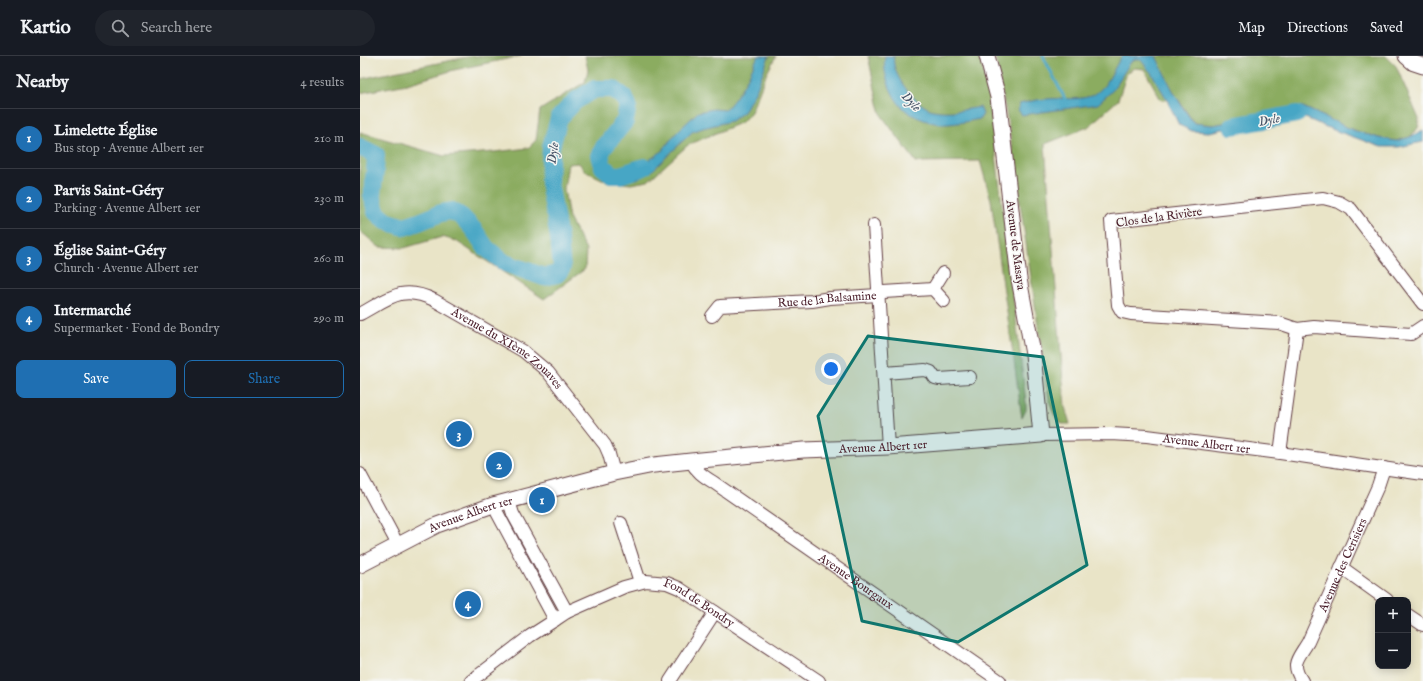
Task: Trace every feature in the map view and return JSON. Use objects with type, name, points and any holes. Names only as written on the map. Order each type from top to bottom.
[{"type":"main road","name":"Avenue de Masaya","points":[[988,56],[998,97],[1019,278],[1033,354],[1040,435]]},
{"type":"main road","points":[[1406,56],[1414,63],[1423,66]]},
{"type":"main road","name":"Avenue Albert 1er","points":[[360,566],[437,525],[492,506],[614,473],[654,465],[691,460],[803,450],[888,447],[1040,435]]},
{"type":"street","name":"Clos de la Rivière","points":[[1423,304],[1351,209],[1339,202],[1323,198],[1111,221],[1118,305],[1122,312],[1131,314],[1279,323],[1297,330],[1314,327],[1411,334],[1423,326]]},
{"type":"street","points":[[874,225],[888,447]]},
{"type":"street","points":[[943,273],[933,288],[944,301]]},
{"type":"street","name":"Rue de la Balsamine","points":[[712,316],[716,302],[804,302],[878,295],[884,292],[933,288]]},
{"type":"street","name":"Avenue du XIème Zouaves","points":[[360,314],[398,294],[419,294],[453,310],[523,351],[548,372],[601,439],[610,454],[614,473]]},
{"type":"street","points":[[1280,452],[1297,330]]},
{"type":"street","points":[[884,373],[925,370],[931,372],[935,378],[939,379],[970,377]]},
{"type":"street","name":"Avenue Albert 1er","points":[[1040,435],[1111,434],[1147,436],[1280,452],[1423,474]]},
{"type":"street","points":[[708,459],[710,474],[713,482]]},
{"type":"street","name":"Avenue Bourgaux","points":[[691,460],[699,472],[1000,681]]},
{"type":"street","name":"Avenue des Cerisiers","points":[[1302,681],[1295,667],[1308,642],[1378,486],[1384,468]]},
{"type":"street","points":[[360,474],[398,545]]},
{"type":"street","points":[[509,501],[513,514],[567,612]]},
{"type":"street","points":[[492,506],[555,620]]},
{"type":"street","points":[[621,523],[640,582]]},
{"type":"street","points":[[1341,567],[1383,597]]},
{"type":"street","name":"Fond de Bondry","points":[[471,681],[530,636],[567,612],[624,587],[640,582],[659,582],[679,588],[790,661],[802,677],[819,681]]},
{"type":"street","points":[[670,681],[715,612]]},
{"type":"street","points":[[1411,617],[1423,625]]},
{"type":"highlighted area","points":[[868,336],[1043,357],[1087,565],[958,642],[862,621],[818,416]]},
{"type":"green space","points":[[472,56],[521,56],[454,70],[407,84],[360,93],[360,79]]},
{"type":"green space","points":[[585,56],[776,56],[766,75],[751,112],[742,122],[688,145],[648,181],[631,184],[606,181],[585,171],[579,163],[568,164],[564,189],[569,218],[586,250],[585,269],[544,299],[456,241],[442,237],[404,248],[379,247],[360,231],[360,132],[444,156],[528,148],[536,140],[540,110],[585,82],[588,70]]},
{"type":"green space","points":[[868,56],[980,56],[989,97],[1026,402],[1026,410],[1022,418],[991,200],[980,161],[916,162],[882,116]]},
{"type":"green space","points":[[995,56],[1386,56],[1396,66],[1419,119],[1418,128],[1410,137],[1396,141],[1379,138],[1353,130],[1303,107],[1212,125],[1194,123],[1178,99],[1161,100],[1144,69],[1134,68],[1127,73],[1118,100],[1088,127],[1045,144],[1065,407],[1070,424],[1062,424],[1055,416],[1049,400],[1009,128]]},
{"type":"water","points":[[758,56],[769,56],[757,88],[744,112],[731,121],[692,132],[652,171],[637,179],[622,179],[620,175],[621,170],[643,164],[661,152],[677,132],[698,112],[713,109],[725,110],[740,91]]},
{"type":"water","points":[[885,56],[894,56],[896,71],[900,80],[912,96],[926,107],[933,110],[951,111],[980,107],[983,114],[980,119],[941,124],[924,120],[908,112],[896,100],[890,88],[886,75],[884,62]]},
{"type":"water","name":"Dyle","points":[[1122,56],[1156,56],[1178,99],[1194,123],[1212,125],[1242,120],[1288,108],[1303,107],[1353,130],[1379,138],[1396,141],[1410,137],[1423,130],[1423,142],[1399,147],[1381,147],[1303,117],[1286,116],[1209,132],[1192,131],[1179,125],[1152,74],[1140,59],[1135,59],[1130,63],[1113,90],[1098,104],[1022,115],[1018,110],[1019,104],[1033,101],[1075,99],[1089,97],[1095,94],[1107,82]]},
{"type":"waterway","points":[[1043,56],[1067,103]]},
{"type":"waterway","name":"Dyle","points":[[360,147],[376,155],[372,194],[376,212],[386,221],[404,227],[441,213],[452,211],[462,217],[474,230],[486,248],[505,263],[544,277],[557,274],[562,268],[559,238],[549,182],[551,147],[559,118],[575,101],[595,89],[613,89],[624,97],[628,105],[625,121],[604,147],[600,155],[603,167],[613,175],[620,175],[644,167]]},
{"type":"waterway","name":"Dyle","points":[[1232,126],[1297,114]]},
{"type":"place","name":"Église Saint-Géry","points":[[459,434]]},
{"type":"place","name":"Parvis Saint-Géry","points":[[499,465]]},
{"type":"place","name":"Limelette Église","points":[[542,500]]},
{"type":"place","name":"Intermarché","points":[[468,604]]}]
